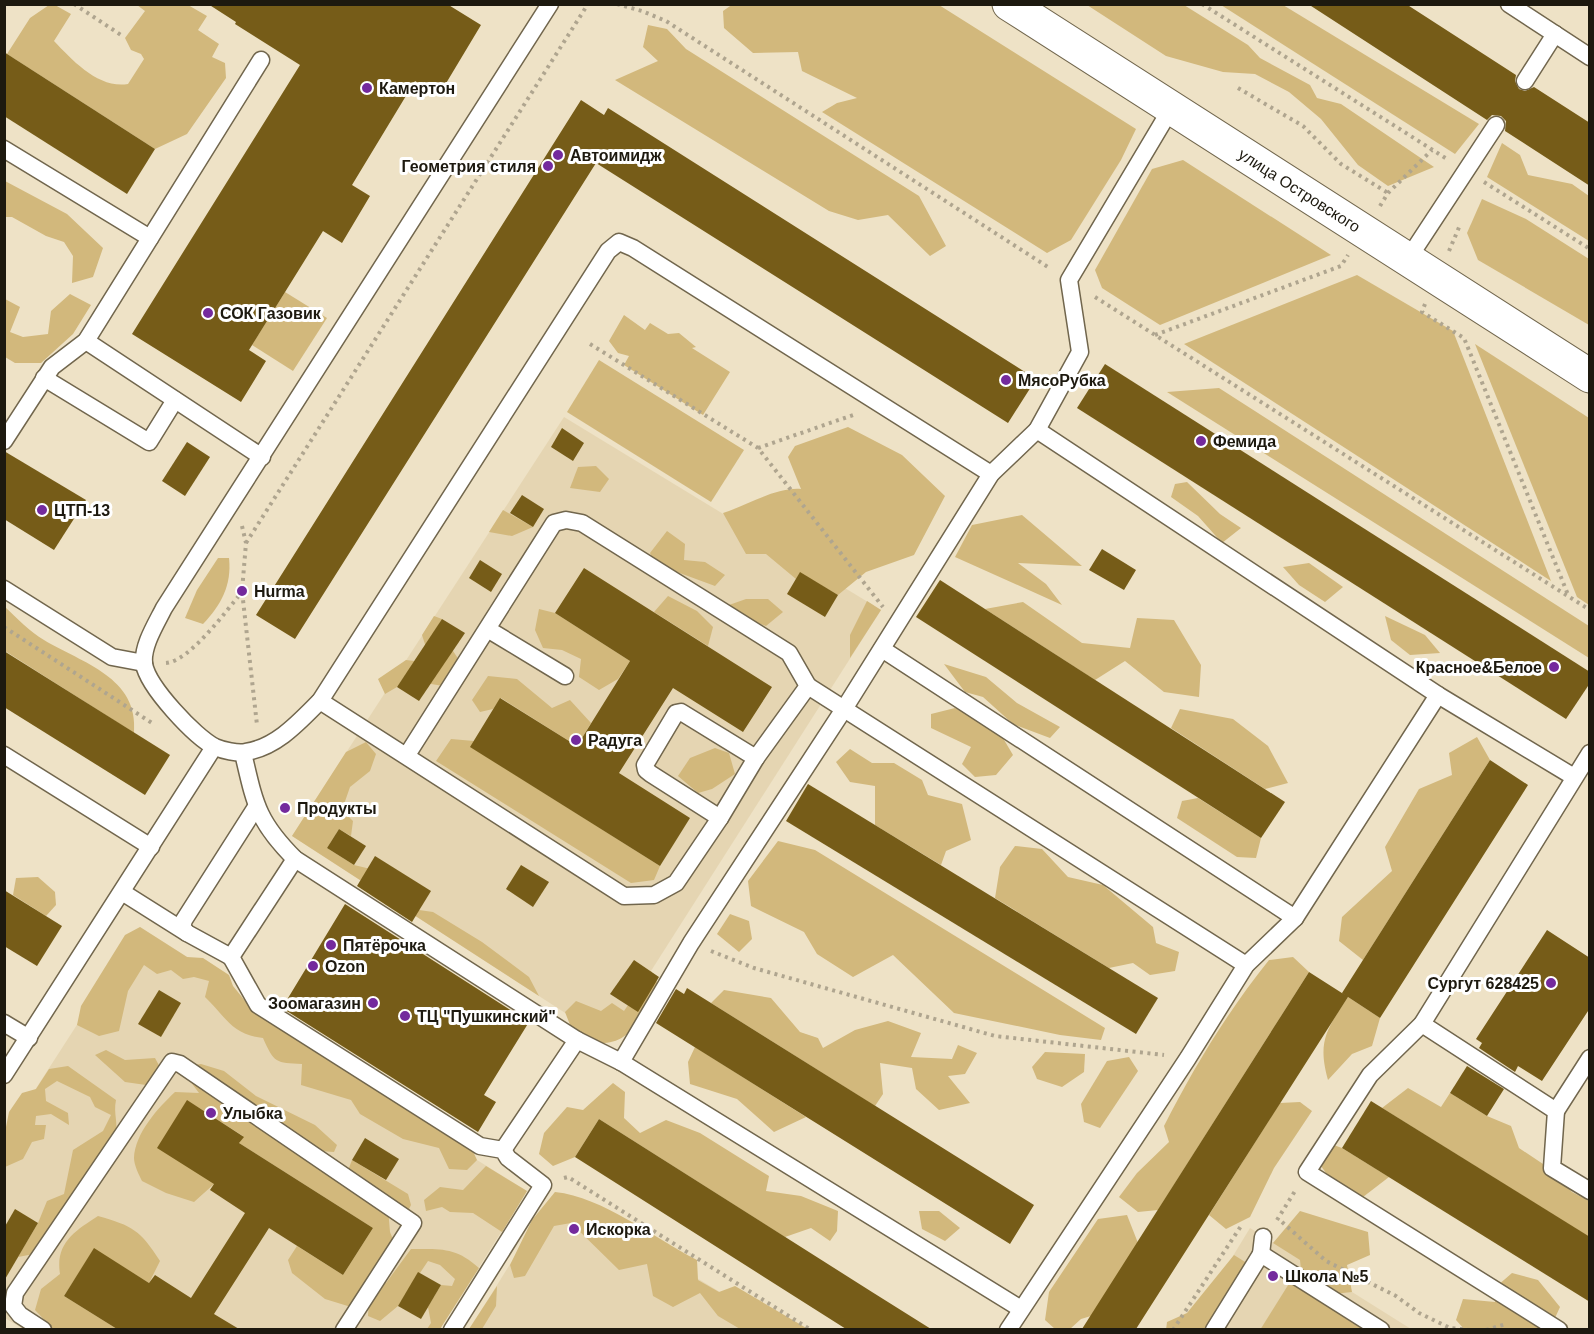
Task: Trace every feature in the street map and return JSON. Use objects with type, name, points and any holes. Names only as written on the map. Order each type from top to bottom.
[{"type":"main road","name":"улица Островского","points":[[1009,4],[1590,376]]},
{"type":"lane","points":[[550,4],[164,608],[149,639],[144,663],[155,692],[214,747],[243,753],[260,749],[290,732],[320,701],[609,251],[619,242],[633,248],[991,474]]},
{"type":"lane","points":[[1509,4],[1590,57]]},
{"type":"lane","points":[[1525,81],[1555,34]]},
{"type":"lane","points":[[6,437],[52,367],[86,340],[261,60]]},
{"type":"lane","points":[[621,1062],[691,943],[844,709],[991,474],[1037,430],[1080,352],[1069,280],[1172,107]]},
{"type":"lane","points":[[1408,259],[1496,125]]},
{"type":"lane","points":[[4,149],[150,238]]},
{"type":"lane","points":[[86,340],[262,457]]},
{"type":"lane","points":[[44,378],[149,442],[176,400]]},
{"type":"lane","points":[[1037,430],[1438,695],[1574,777]]},
{"type":"lane","points":[[407,755],[489,630],[554,524],[566,520],[582,523],[789,653],[808,686],[1246,965]]},
{"type":"lane","points":[[4,589],[112,657],[144,663]]},
{"type":"lane","points":[[489,630],[565,676]]},
{"type":"lane","points":[[882,649],[1295,918]]},
{"type":"lane","points":[[320,701],[624,896],[654,895],[676,883],[720,818],[756,758],[808,686]]},
{"type":"lane","points":[[1008,1329],[1188,1058],[1246,965],[1295,918],[1438,695]]},
{"type":"lane","points":[[720,818],[646,770],[645,765],[676,713],[681,712],[756,758]]},
{"type":"lane","points":[[4,1075],[214,747]]},
{"type":"lane","points":[[243,753],[256,807],[272,836],[295,859],[577,1040],[621,1062],[1021,1309]]},
{"type":"lane","points":[[1559,1329],[1307,1173],[1370,1075],[1422,1024],[1590,753]]},
{"type":"lane","points":[[4,755],[151,847]]},
{"type":"lane","points":[[187,933],[182,927],[184,920],[256,807]]},
{"type":"lane","points":[[231,957],[295,859]]},
{"type":"lane","points":[[122,892],[187,933],[231,957],[258,1005],[480,1146],[503,1150],[508,1158],[543,1185],[452,1329]]},
{"type":"lane","points":[[4,1023],[29,1038]]},
{"type":"lane","points":[[1422,1024],[1556,1111]]},
{"type":"lane","points":[[503,1150],[577,1040]]},
{"type":"lane","points":[[1590,1058],[1556,1111],[1552,1167],[1590,1191]]},
{"type":"lane","points":[[43,1329],[16,1322],[13,1306],[15,1293],[172,1062],[180,1064],[414,1223],[344,1329]]},
{"type":"lane","points":[[1214,1329],[1261,1254],[1263,1237]]},
{"type":"lane","points":[[1261,1254],[1381,1329]]},
{"type":"path","points":[[74,4],[121,35]]},
{"type":"path","points":[[260,749],[242,591],[246,543],[588,4]]},
{"type":"path","points":[[617,4],[666,21],[1154,335],[1590,610]]},
{"type":"path","points":[[1202,4],[1590,249]]},
{"type":"path","points":[[1238,88],[1303,126],[1341,164],[1388,193]]},
{"type":"path","points":[[1154,335],[1341,266],[1388,193],[1432,150]]},
{"type":"path","points":[[1461,224],[1422,312],[1464,338],[1570,598]]},
{"type":"path","points":[[590,344],[758,448],[896,624]]},
{"type":"path","points":[[758,448],[881,405]]},
{"type":"path","points":[[144,663],[175,662],[214,626],[242,591]]},
{"type":"path","points":[[4,627],[163,731]]},
{"type":"path","points":[[691,943],[754,968],[995,1036],[1188,1058]]},
{"type":"path","points":[[1261,1254],[1274,1243],[1277,1217],[1307,1173]]},
{"type":"path","points":[[543,1185],[568,1177],[811,1329]]},
{"type":"path","points":[[1267,1216],[1277,1217],[1326,1261],[1396,1296],[1419,1313],[1450,1328],[1471,1329]]},
{"type":"path","points":[[1173,1329],[1242,1226],[1249,1220]]},
{"type":"shaded area","points":[[733,4],[939,5],[1136,129],[1121,160],[1071,240],[1047,253],[822,112],[837,103],[857,98],[802,71],[798,52],[753,53],[724,28],[723,11]]},
{"type":"shaded area","points":[[49,5],[55,5],[71,14],[54,41],[70,57],[97,78],[117,84],[128,84],[144,59],[141,54],[131,50],[125,38],[145,11],[137,5],[188,5],[207,16],[198,30],[219,44],[212,57],[225,63],[226,78],[187,134],[155,149],[7,54],[30,18]]},
{"type":"shaded area","points":[[1087,5],[1184,5],[1248,45],[1260,58],[1310,85],[1317,98],[1341,104],[1434,167],[1388,186],[1358,165],[1321,119],[1289,92],[1255,74],[1223,72],[1166,56]]},
{"type":"shaded area","points":[[1221,5],[1283,5],[1479,124],[1455,154]]},
{"type":"shaded area","points":[[648,25],[667,29],[686,49],[919,196],[946,246],[930,256],[888,215],[858,220],[829,211],[615,80],[658,61],[643,47]]},
{"type":"shaded area","points":[[1502,143],[1520,155],[1528,175],[1572,184],[1589,196],[1589,241],[1487,177]]},
{"type":"shaded area","points":[[1183,160],[1331,255],[1160,325],[1102,288],[1095,270],[1152,169]]},
{"type":"shaded area","points":[[5,181],[67,214],[103,248],[93,277],[72,283],[73,256],[64,242],[46,236],[12,217],[5,217]]},
{"type":"shaded area","points":[[1482,199],[1526,219],[1589,259],[1589,325],[1478,260],[1467,233]]},
{"type":"shaded area","points":[[1357,275],[1453,331],[1551,581],[1184,344]]},
{"type":"shaded area","points":[[285,292],[327,318],[293,371],[252,345]]},
{"type":"shaded area","points":[[70,294],[91,305],[73,334],[41,363],[15,363],[5,357],[5,299],[20,307],[10,332],[23,337],[48,334],[51,311]]},
{"type":"shaded area","points":[[624,315],[645,330],[650,323],[668,334],[679,333],[696,347],[692,348],[730,372],[703,415],[624,365],[629,356],[618,353],[609,341]]},
{"type":"shaded area","points":[[1475,344],[1589,418],[1589,605],[1577,597]]},
{"type":"shaded area","points":[[599,360],[744,450],[711,502],[567,412]]},
{"type":"shaded area","points":[[1219,388],[1589,626],[1589,658],[1167,392]]},
{"type":"shaded area","name":"Радуга","points":[[564,417],[881,610],[607,1040],[292,836]]},
{"type":"shaded area","points":[[848,427],[902,455],[945,496],[914,555],[866,572],[838,595],[800,573],[796,579],[766,554],[746,554],[723,513],[772,494],[801,489],[788,457],[795,446]]},
{"type":"shaded area","points":[[596,466],[609,479],[600,492],[570,488],[578,467]]},
{"type":"shaded area","points":[[1187,482],[1220,514],[1241,528],[1222,543],[1198,516],[1171,497],[1175,484]]},
{"type":"shaded area","points":[[503,510],[533,527],[512,536],[489,532]]},
{"type":"shaded area","points":[[1022,515],[1082,566],[1018,563],[1046,584],[1062,605],[955,557],[972,525]]},
{"type":"shaded area","points":[[667,531],[685,544],[684,560],[705,562],[725,575],[715,586],[677,572],[656,568],[650,553]]},
{"type":"shaded area","points":[[218,558],[229,558],[229,577],[220,602],[203,624],[185,618],[197,590]]},
{"type":"shaded area","points":[[1309,563],[1343,587],[1325,602],[1299,585],[1283,567]]},
{"type":"shaded area","points":[[668,596],[697,611],[713,627],[708,646],[654,612]]},
{"type":"shaded area","points":[[746,599],[768,599],[783,612],[766,626],[750,620],[729,605]]},
{"type":"shaded area","points":[[867,601],[881,610],[850,658],[850,635]]},
{"type":"shaded area","points":[[1023,602],[1082,643],[1130,648],[1137,618],[1174,620],[1201,665],[1199,697],[1164,692],[1125,661],[1095,680],[985,609]]},
{"type":"shaded area","points":[[5,607],[39,637],[105,674],[118,685],[127,698],[133,714],[134,733],[5,651]]},
{"type":"shaded area","points":[[539,609],[555,613],[630,661],[618,679],[599,690],[579,677],[581,659],[562,650],[543,648],[535,630]]},
{"type":"shaded area","points":[[434,616],[442,619],[431,637],[453,651],[463,666],[450,687],[431,684],[409,670],[397,687],[385,694],[378,679],[406,660],[431,663],[422,635]]},
{"type":"shaded area","points":[[1385,616],[1425,635],[1440,653],[1410,655],[1391,640]]},
{"type":"shaded area","points":[[944,664],[986,677],[1017,703],[1060,727],[1050,738],[1013,724],[983,697],[965,692]]},
{"type":"shaded area","points":[[488,676],[517,679],[552,708],[570,700],[591,723],[577,746],[501,698],[493,709],[480,712],[472,700]]},
{"type":"shaded area","points":[[955,708],[997,728],[1013,755],[996,775],[975,777],[962,764],[971,747],[931,728],[931,714]]},
{"type":"shaded area","points":[[1180,709],[1233,719],[1268,746],[1288,783],[1265,789],[1171,728]]},
{"type":"shaded area","points":[[1477,737],[1490,760],[1363,960],[1339,941],[1342,917],[1392,871],[1385,847],[1419,789],[1452,775],[1449,753]]},
{"type":"shaded area","points":[[451,739],[474,741],[471,747],[660,866],[654,880],[631,883],[436,761]]},
{"type":"shaded area","points":[[366,742],[376,754],[370,771],[350,787],[342,810],[353,821],[351,836],[339,829],[327,848],[354,865],[379,871],[419,910],[433,912],[482,942],[529,977],[539,996],[292,836],[346,752]]},
{"type":"shaded area","points":[[715,748],[729,753],[735,774],[712,789],[698,793],[678,776],[690,758]]},
{"type":"shaded area","points":[[850,749],[872,763],[894,763],[922,780],[928,795],[962,804],[971,840],[946,851],[941,865],[875,825],[875,786],[850,782],[836,762]]},
{"type":"shaded area","points":[[1198,798],[1261,838],[1256,858],[1237,857],[1177,818],[1182,801]]},
{"type":"shaded area","points":[[778,841],[815,850],[1105,1028],[1101,1040],[1060,1035],[954,1013],[893,955],[853,977],[817,954],[804,932],[751,906],[748,881]]},
{"type":"shaded area","points":[[1015,846],[1042,849],[1068,877],[1103,885],[1153,927],[1156,943],[1179,952],[1175,971],[1150,975],[1133,963],[1109,968],[995,898],[1000,867]]},
{"type":"shaded area","points":[[38,877],[55,892],[56,905],[46,916],[13,895],[16,878]]},
{"type":"shaded area","points":[[730,914],[749,921],[752,939],[739,952],[717,934]]},
{"type":"shaded area","name":"Улыбка","points":[[140,927],[233,986],[224,1003],[527,1191],[440,1329],[23,1329],[5,1318],[4,1138]]},
{"type":"shaded area","points":[[140,927],[187,957],[203,958],[229,975],[233,986],[255,1013],[471,1147],[477,1160],[467,1170],[449,1169],[439,1148],[403,1139],[360,1114],[351,1100],[301,1085],[302,1064],[277,1060],[263,1038],[244,1033],[230,1024],[205,997],[209,981],[194,977],[183,979],[171,970],[157,974],[144,965],[128,991],[119,1031],[99,1036],[77,1025],[81,1006],[125,935]]},
{"type":"shaded area","points":[[1293,957],[1309,972],[1158,1210],[1138,1212],[1119,1197],[1137,1173],[1169,1142],[1164,1126],[1187,1082],[1226,1019],[1269,960]]},
{"type":"shaded area","points":[[651,971],[661,990],[642,1019],[625,1035],[616,1041],[605,1043],[593,1041],[572,1030],[565,1012],[576,1001],[601,1011],[612,1003],[624,1011]]},
{"type":"shaded area","points":[[724,990],[771,998],[800,1032],[818,1038],[823,1048],[855,1030],[888,1021],[921,1033],[911,1057],[952,1059],[958,1045],[977,1053],[965,1074],[948,1076],[970,1103],[939,1110],[916,1089],[912,1068],[880,1063],[883,1094],[875,1106],[711,1003]]},
{"type":"shaded area","points":[[1348,997],[1380,1018],[1372,1046],[1352,1054],[1328,1080],[1324,1055],[1326,1036],[1334,1018]]},
{"type":"shaded area","points":[[695,1047],[806,1117],[774,1132],[737,1099],[690,1084],[688,1062]]},
{"type":"shaded area","points":[[106,1050],[125,1060],[155,1058],[162,1071],[146,1085],[125,1082],[95,1055]]},
{"type":"shaded area","points":[[1045,1052],[1085,1054],[1084,1072],[1062,1087],[1037,1079],[1032,1067]]},
{"type":"shaded area","points":[[1129,1057],[1138,1071],[1100,1128],[1084,1122],[1081,1104],[1107,1061]]},
{"type":"shaded area","points":[[201,1064],[224,1071],[256,1096],[315,1125],[337,1145],[334,1152],[319,1151],[347,1173],[352,1160],[408,1194],[411,1205],[408,1211],[388,1208],[390,1232],[396,1247],[381,1273],[386,1283],[411,1249],[448,1251],[463,1256],[479,1268],[440,1329],[427,1329],[431,1323],[428,1307],[441,1285],[452,1286],[455,1279],[440,1265],[428,1261],[398,1306],[380,1321],[368,1316],[369,1300],[351,1307],[325,1299],[292,1273],[288,1260],[297,1246],[343,1275],[373,1228],[239,1143],[243,1136],[188,1101],[214,1184],[194,1202],[166,1193],[142,1181],[134,1158],[138,1139],[155,1113],[175,1092],[199,1093],[190,1081],[187,1066]]},
{"type":"shaded area","points":[[68,1066],[116,1100],[115,1137],[39,1253],[18,1257],[38,1223],[47,1201],[64,1194],[73,1150],[103,1131],[111,1115],[95,1107],[90,1097],[57,1081],[45,1089],[46,1101],[68,1113],[69,1125],[51,1114],[36,1116],[35,1125],[46,1125],[44,1139],[32,1142],[23,1159],[5,1167],[5,1132],[9,1112],[22,1093],[36,1089],[49,1069]]},
{"type":"shaded area","points":[[613,1083],[625,1092],[624,1118],[640,1133],[666,1120],[700,1133],[769,1176],[766,1191],[801,1196],[838,1211],[837,1231],[830,1241],[811,1228],[785,1237],[599,1119],[575,1157],[553,1166],[539,1154],[544,1133],[567,1107],[583,1110]]},
{"type":"shaded area","points":[[1408,1088],[1441,1107],[1450,1093],[1487,1116],[1511,1126],[1519,1148],[1546,1166],[1572,1192],[1589,1201],[1589,1237],[1382,1108]]},
{"type":"shaded area","points":[[1300,1102],[1312,1111],[1274,1168],[1250,1217],[1226,1229],[1209,1215],[1280,1103]]},
{"type":"shaded area","points":[[1328,1143],[1342,1148],[1389,1177],[1363,1197],[1337,1189],[1319,1163]]},
{"type":"shaded area","points":[[486,1166],[527,1191],[502,1232],[473,1213],[450,1212],[442,1207],[426,1211],[424,1200],[440,1187],[463,1190]]},
{"type":"shaded area","name":"Искорка","points":[[555,1192],[781,1329],[469,1330]]},
{"type":"shaded area","points":[[555,1192],[573,1195],[610,1210],[697,1260],[698,1280],[719,1292],[735,1286],[808,1329],[740,1329],[718,1316],[700,1293],[673,1307],[653,1296],[647,1264],[619,1270],[571,1223],[554,1226],[525,1276],[514,1278],[510,1265],[532,1220]]},
{"type":"shaded area","points":[[919,1211],[939,1211],[960,1228],[945,1241],[922,1229]]},
{"type":"shaded area","points":[[1300,1211],[1368,1232],[1370,1255],[1347,1265],[1352,1292],[1333,1294],[1302,1279],[1300,1260],[1273,1243]]},
{"type":"shaded area","points":[[1127,1215],[1138,1243],[1091,1316],[1081,1319],[1070,1329],[1055,1329],[1045,1320],[1049,1292],[1098,1219]]},
{"type":"shaded area","points":[[98,1216],[128,1226],[135,1231],[147,1242],[160,1261],[149,1283],[94,1249],[64,1296],[117,1329],[53,1329],[35,1310],[41,1289],[60,1274],[61,1254],[68,1239]]},
{"type":"shaded area","name":"Школа №5","points":[[1250,1228],[1411,1329],[1188,1330]]},
{"type":"shaded area","points":[[1234,1255],[1250,1265],[1211,1329],[1166,1330],[1167,1322],[1187,1313]]},
{"type":"shaded area","points":[[1512,1273],[1538,1280],[1560,1307],[1550,1329],[1464,1329],[1456,1320],[1463,1299],[1495,1302],[1497,1286]]},
{"type":"shaded area","points":[[1290,1282],[1362,1329],[1260,1330]]},
{"type":"shaded area","points":[[497,1286],[496,1306],[482,1329],[469,1329]]},
{"type":"building","points":[[208,4],[447,4],[481,25],[439,95],[415,81],[352,185],[370,196],[342,243],[323,231],[249,350],[266,361],[241,402],[132,334],[300,65]]},
{"type":"building","points":[[1308,4],[1406,4],[1516,75],[1515,81],[1519,89],[1525,91],[1534,87],[1590,123],[1590,186],[1505,131],[1506,121],[1501,116],[1492,115],[1487,120]]},
{"type":"building","points":[[4,52],[155,149],[127,194],[4,116]]},
{"type":"building","points":[[581,100],[604,115],[608,108],[1036,379],[1008,423],[596,163],[295,639],[256,615]]},
{"type":"building","points":[[1105,364],[1590,672],[1590,683],[1566,719],[1077,408]]},
{"type":"building","points":[[562,428],[584,443],[573,461],[551,447]]},
{"type":"building","points":[[187,442],[210,457],[185,496],[162,481]]},
{"type":"building","name":"ЦТП-13","points":[[4,451],[86,500],[54,550],[4,519]]},
{"type":"building","points":[[522,495],[544,509],[533,527],[510,513]]},
{"type":"building","points":[[1102,549],[1136,570],[1124,590],[1089,570]]},
{"type":"building","points":[[480,560],[502,574],[491,592],[469,578]]},
{"type":"building","points":[[584,568],[772,687],[743,732],[673,688],[619,773],[690,818],[660,866],[470,747],[500,698],[577,746],[630,661],[555,613]]},
{"type":"building","points":[[800,572],[838,595],[825,617],[787,594]]},
{"type":"building","points":[[940,580],[1285,802],[1261,838],[916,617]]},
{"type":"building","points":[[442,619],[465,633],[419,701],[397,687]]},
{"type":"building","points":[[4,651],[170,755],[145,795],[4,707]]},
{"type":"building","points":[[1490,760],[1528,785],[1380,1018],[1348,997],[1136,1329],[1082,1329],[1309,972],[1345,995],[1342,993]]},
{"type":"building","points":[[808,784],[1158,998],[1136,1034],[786,821]]},
{"type":"building","points":[[339,829],[366,846],[354,865],[327,848]]},
{"type":"building","points":[[375,856],[431,891],[412,922],[357,886]]},
{"type":"building","points":[[521,865],[549,882],[533,907],[506,889]]},
{"type":"building","points":[[4,890],[62,926],[37,966],[4,946]]},
{"type":"building","name":"ТЦ \"Пушкинский\"","points":[[345,904],[529,1022],[484,1095],[496,1102],[478,1132],[282,1008]]},
{"type":"building","name":"Сургут 628425","points":[[1547,930],[1590,958],[1590,1008],[1542,1081],[1518,1066],[1515,1072],[1479,1048],[1482,1043],[1476,1039]]},
{"type":"building","points":[[634,960],[659,977],[638,1012],[610,994]]},
{"type":"building","points":[[687,988],[1034,1205],[1010,1244],[656,1023],[676,989],[684,994]]},
{"type":"building","points":[[159,990],[181,1003],[161,1037],[138,1024]]},
{"type":"building","points":[[1467,1066],[1504,1089],[1487,1116],[1450,1093]]},
{"type":"building","points":[[187,1100],[244,1137],[239,1143],[373,1228],[343,1275],[269,1228],[214,1314],[239,1329],[117,1329],[64,1296],[94,1248],[149,1283],[155,1275],[191,1298],[245,1213],[210,1190],[214,1184],[157,1148]]},
{"type":"building","points":[[1371,1101],[1590,1237],[1590,1302],[1342,1148]]},
{"type":"building","points":[[599,1119],[931,1329],[846,1329],[575,1157]]},
{"type":"building","points":[[365,1138],[399,1159],[386,1180],[352,1160]]},
{"type":"building","points":[[15,1209],[38,1223],[4,1281],[4,1228]]},
{"type":"building","points":[[418,1272],[441,1285],[421,1319],[398,1306]]},
{"type":"place","name":"Камертон","points":[[367,88]]},
{"type":"place","name":"Автоимидж","points":[[558,155]]},
{"type":"place","name":"Геометрия стиля","points":[[548,166]]},
{"type":"place","name":"СОК Газовик","points":[[208,313]]},
{"type":"place","name":"МясоРубка","points":[[1006,380]]},
{"type":"place","name":"Фемида","points":[[1201,441]]},
{"type":"place","name":"ЦТП-13","points":[[42,510]]},
{"type":"place","name":"Hurma","points":[[242,591]]},
{"type":"place","name":"Красное&Белое","points":[[1554,667]]},
{"type":"place","name":"Радуга","points":[[576,740]]},
{"type":"place","name":"Продукты","points":[[285,808]]},
{"type":"place","name":"Пятёрочка","points":[[331,945]]},
{"type":"place","name":"Ozon","points":[[313,966]]},
{"type":"place","name":"Сургут 628425","points":[[1551,983]]},
{"type":"place","name":"Зоомагазин","points":[[373,1003]]},
{"type":"place","name":"ТЦ \"Пушкинский\"","points":[[405,1016]]},
{"type":"place","name":"Улыбка","points":[[211,1113]]},
{"type":"place","name":"Искорка","points":[[574,1229]]},
{"type":"place","name":"Школа №5","points":[[1273,1276]]}]
